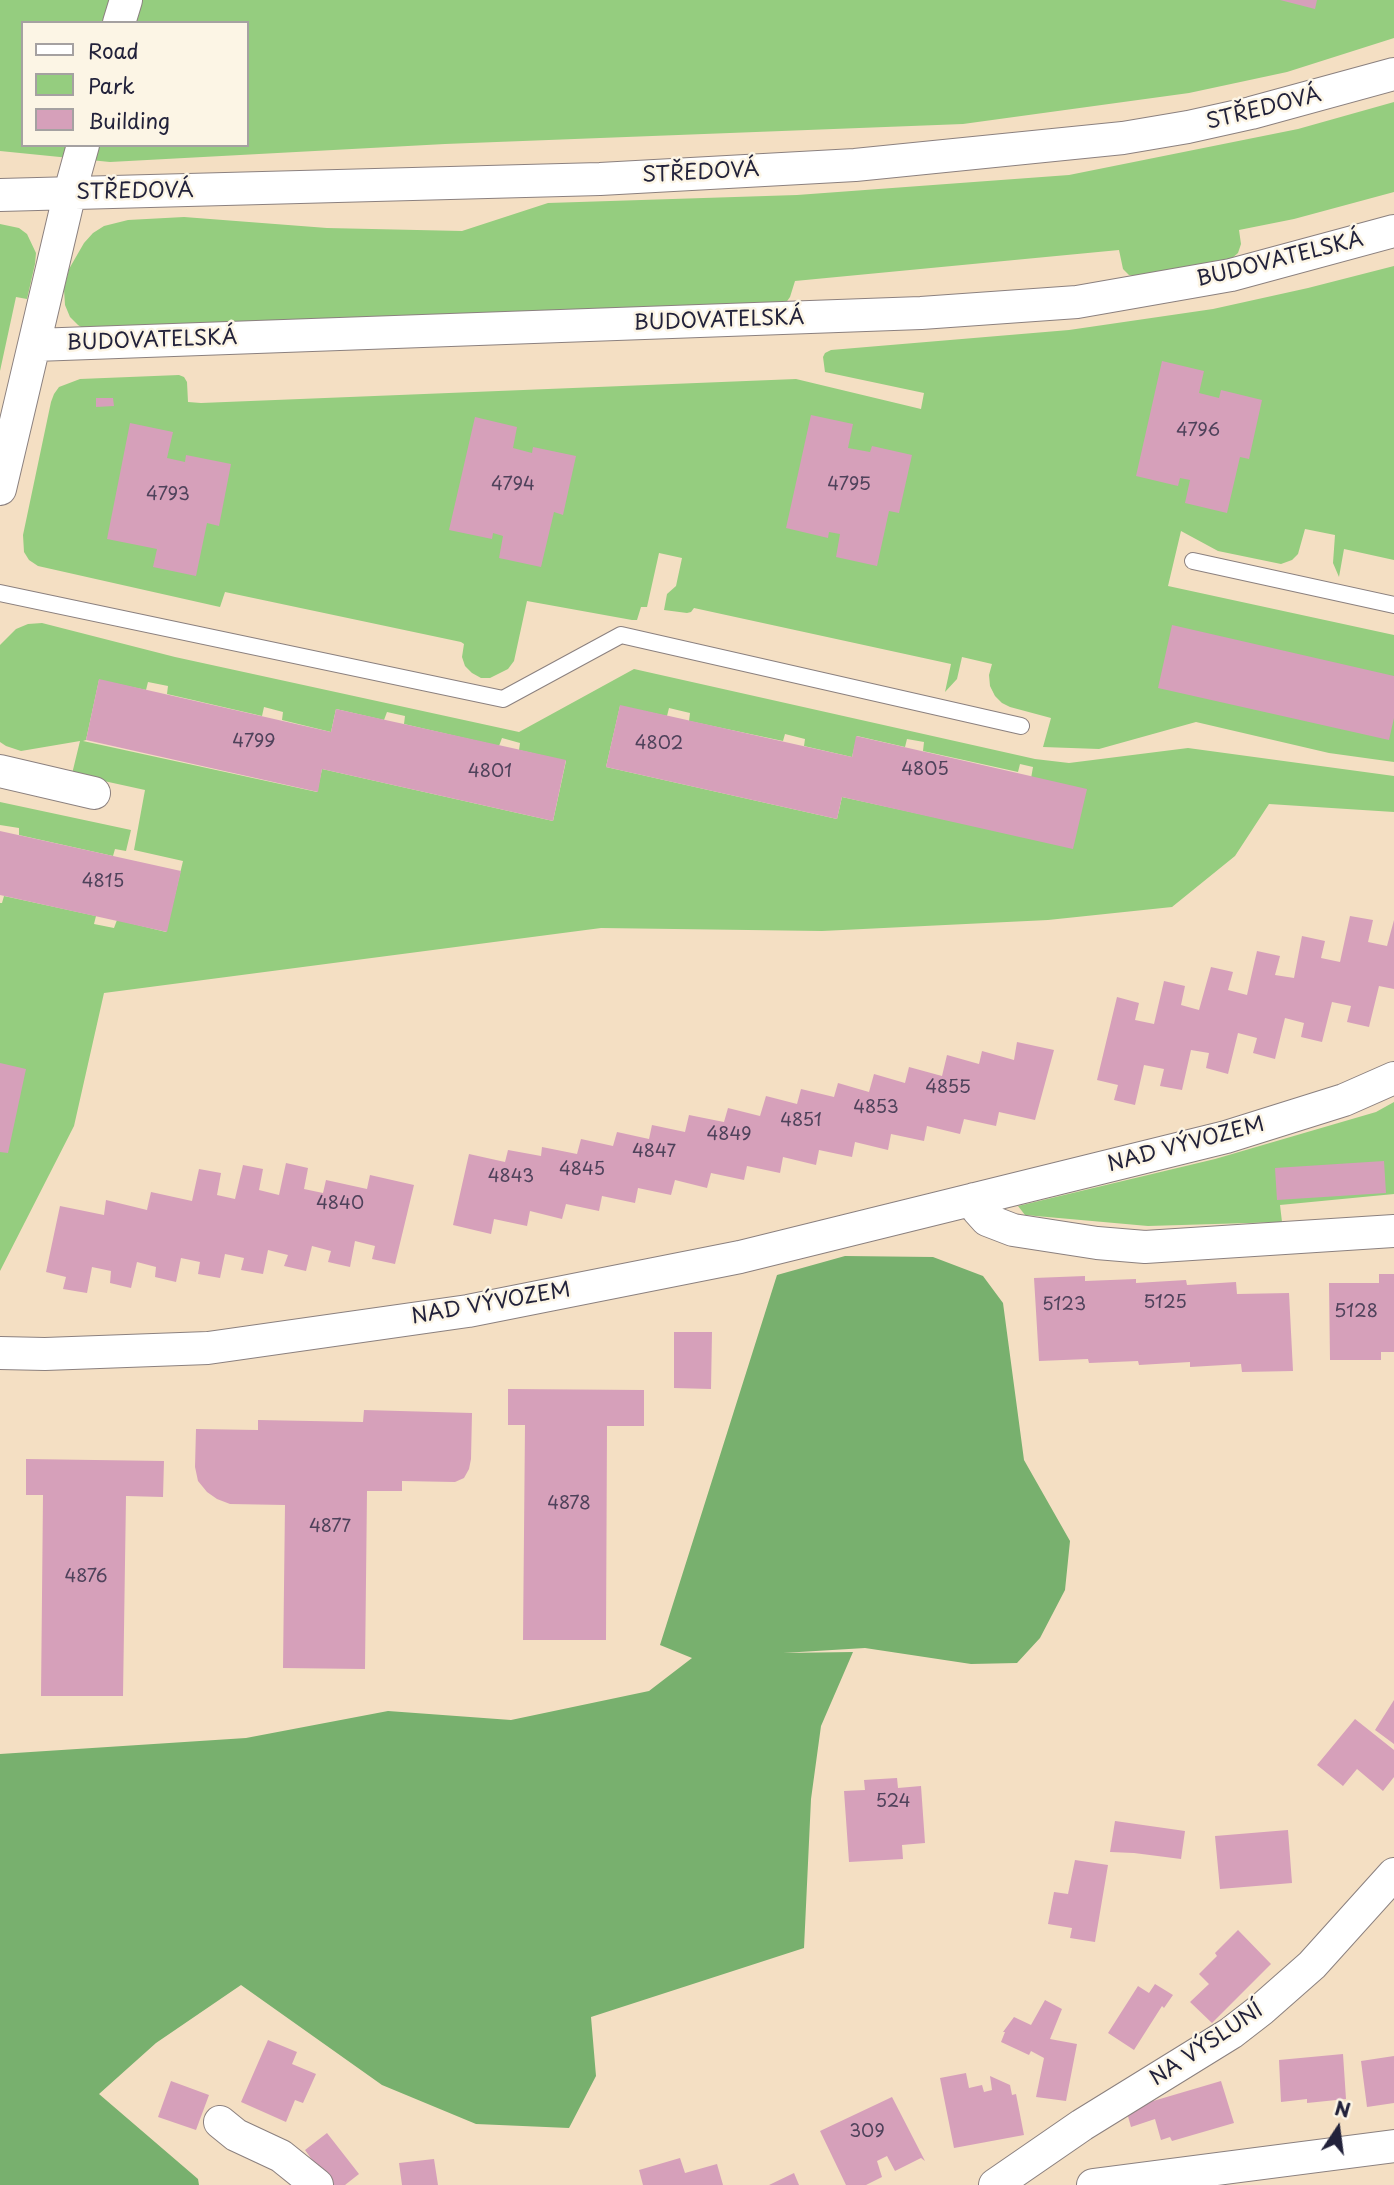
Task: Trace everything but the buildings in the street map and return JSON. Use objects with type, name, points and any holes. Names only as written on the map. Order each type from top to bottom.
[{"type":"street","points":[[120,21],[126,0]]},
{"type":"street","name":"STŘEDOVÁ","points":[[0,195],[600,179],[855,165],[1136,136],[1251,113],[1394,74]]},
{"type":"street","name":"BUDOVATELSKÁ","points":[[0,489],[82,147]]},
{"type":"street","name":"BUDOVATELSKÁ","points":[[35,345],[921,313],[1077,302],[1231,275],[1394,231]]},
{"type":"street","points":[[0,771],[94,793]]},
{"type":"street","name":"NAD VÝVOZEM","points":[[0,1353],[46,1354],[208,1348],[445,1314],[740,1257],[1226,1137],[1344,1100],[1394,1078]]},
{"type":"street","points":[[974,1199],[978,1210],[987,1220],[1001,1226],[1049,1236],[1133,1246],[1207,1244],[1394,1231]]},
{"type":"street","name":"NA VÝSLUNÍ","points":[[995,2185],[1082,2126],[1231,2033],[1262,2009],[1312,1965],[1394,1874]]},
{"type":"street","points":[[220,2122],[236,2134],[281,2156],[317,2185]]},
{"type":"street","points":[[1093,2185],[1394,2146]]},
{"type":"lane","points":[[1193,561],[1394,605]]},
{"type":"lane","points":[[0,593],[503,699],[621,635],[1021,726]]},
{"type":"green space","points":[[0,0],[1394,0],[1394,38],[1287,72],[1189,93],[963,124],[445,144],[110,162],[0,151]]},
{"type":"green space","points":[[1394,102],[1394,192],[1294,219],[1239,230],[1241,244],[1238,253],[1230,260],[1138,277],[1129,275],[1123,269],[1119,250],[795,281],[785,304],[89,332],[70,317],[65,305],[64,289],[69,269],[84,243],[104,226],[128,220],[184,217],[327,228],[462,231],[548,203],[797,195],[1069,175],[1298,129]]},
{"type":"green space","points":[[0,224],[19,228],[27,234],[36,253],[27,299],[16,297],[0,371]]},
{"type":"green space","points":[[1394,266],[1394,560],[1344,549],[1339,577],[1333,563],[1335,535],[1305,529],[1298,554],[1292,560],[1281,564],[1218,551],[1181,531],[1168,586],[1394,635],[1394,762],[1329,753],[1196,722],[1099,749],[1043,747],[1051,718],[1002,703],[990,686],[992,664],[962,657],[957,679],[945,692],[951,664],[694,608],[687,613],[664,610],[667,594],[676,586],[682,558],[659,553],[647,607],[641,607],[637,620],[527,601],[514,661],[508,669],[490,678],[481,678],[465,666],[462,657],[464,644],[461,642],[225,592],[220,607],[38,566],[29,560],[24,552],[23,535],[51,402],[59,387],[80,379],[179,375],[187,382],[188,402],[201,403],[796,379],[921,409],[924,393],[825,372],[825,353],[831,350],[1069,330],[1213,309]]},
{"type":"green space","points":[[42,623],[175,657],[519,732],[634,669],[1035,759],[1069,763],[1188,748],[1394,776],[1394,812],[1269,804],[1235,856],[1172,907],[1048,920],[822,931],[601,928],[104,993],[74,1126],[0,1271],[0,903],[4,896],[96,916],[94,924],[114,928],[117,920],[166,932],[183,861],[134,850],[145,790],[72,774],[80,741],[21,751],[0,742],[0,645],[16,629],[28,624]],"holes":[[[99,680],[146,690],[148,682],[168,686],[167,694],[262,716],[264,707],[283,712],[282,720],[331,732],[336,709],[384,720],[387,712],[405,716],[404,724],[499,746],[502,738],[520,743],[519,750],[566,761],[553,821],[322,769],[317,792],[83,741],[86,740]],[[620,706],[667,716],[669,708],[690,713],[689,721],[783,741],[785,734],[805,739],[804,746],[852,757],[857,736],[905,747],[907,739],[924,742],[923,751],[1018,772],[1020,764],[1033,767],[1021,836],[842,797],[837,819],[606,767]]]},
{"type":"green space","points":[[0,802],[131,830],[126,851],[115,849],[113,856],[19,835],[19,828],[0,825]]},
{"type":"green space","points":[[1394,1102],[1394,1194],[1280,1205],[1282,1222],[1148,1226],[1025,1215],[1018,1206],[1215,1159],[1376,1112]]},
{"type":"green space","points":[[845,1256],[933,1257],[983,1276],[1003,1303],[1024,1460],[1070,1541],[1065,1590],[1040,1638],[1017,1663],[971,1664],[865,1648],[783,1653],[853,1652],[821,1726],[811,1799],[804,1948],[591,2017],[596,2076],[569,2128],[476,2124],[382,2085],[241,1985],[156,2043],[99,2094],[198,2179],[199,2185],[0,2185],[0,1754],[246,1738],[388,1711],[511,1720],[649,1691],[692,1658],[660,1645],[777,1275]]}]
